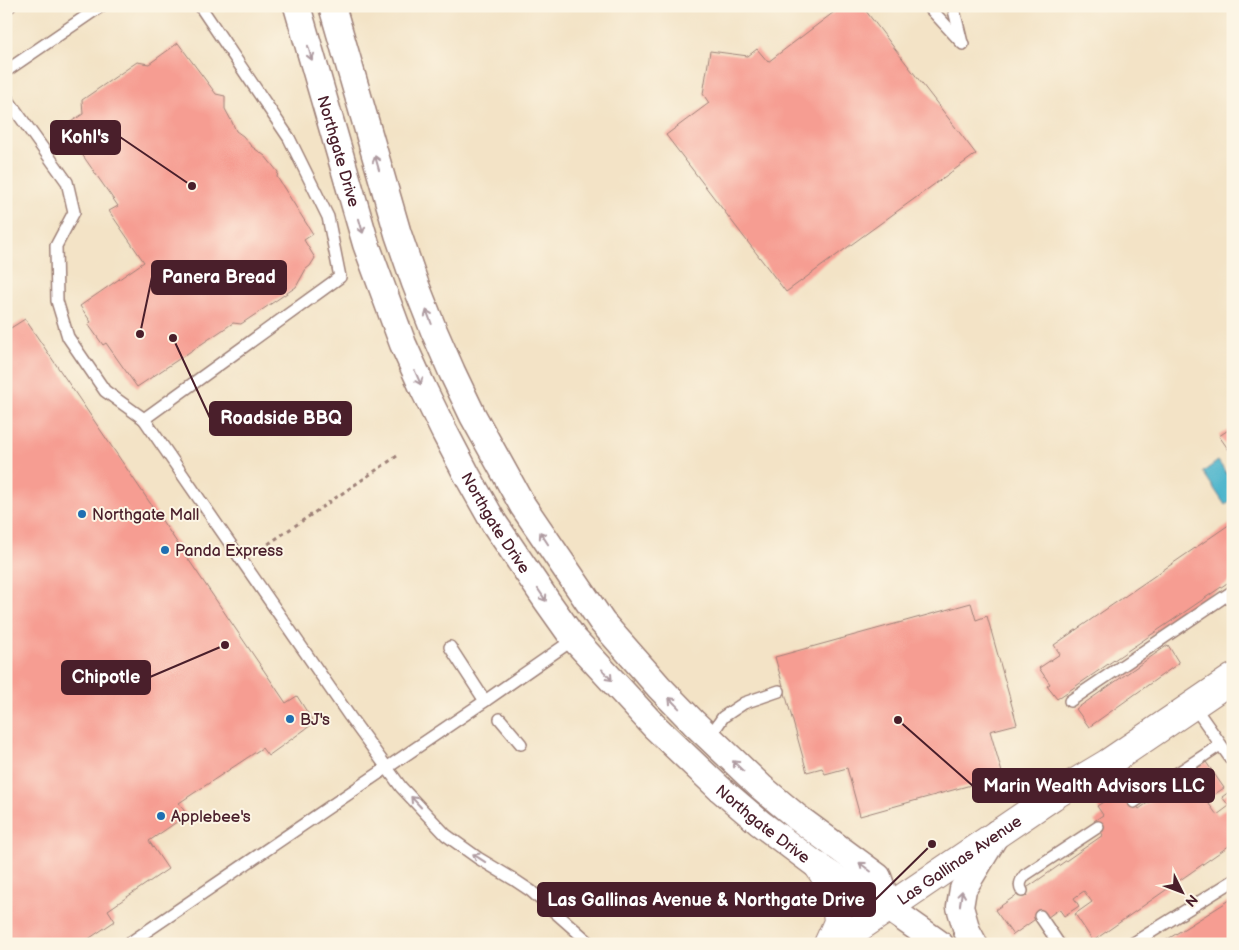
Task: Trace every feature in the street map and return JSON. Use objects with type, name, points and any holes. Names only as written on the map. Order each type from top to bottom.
[{"type":"main road","name":"Las Gallinas Avenue","points":[[835,944],[1053,796],[1108,763],[1233,678]]},
{"type":"main road","points":[[819,867],[832,887],[836,901],[838,922],[828,944]]},
{"type":"street","name":"Northgate Drive","points":[[297,6],[366,244],[403,344],[444,431],[494,523],[547,601],[574,638],[654,726],[760,824],[819,867],[858,892],[889,908],[940,944]]},
{"type":"street","name":"Northgate Drive","points":[[332,6],[398,234],[418,291],[441,347],[473,416],[523,506],[602,622],[659,687],[761,788],[878,877],[889,908]]},
{"type":"street","points":[[574,638],[602,622]]},
{"type":"street","points":[[974,944],[967,931],[960,907],[962,889],[997,834]]},
{"type":"lane","points":[[6,9],[10,6]]},
{"type":"lane","points":[[6,71],[101,6]]},
{"type":"lane","points":[[144,419],[340,277],[328,217],[290,138],[200,6]]},
{"type":"lane","points":[[928,6],[962,44],[953,6]]},
{"type":"lane","points":[[6,97],[67,182],[74,212],[56,246],[57,301],[68,337],[105,391],[144,419],[242,562],[401,787],[446,835],[478,858],[513,878],[531,891],[591,944]]},
{"type":"lane","points":[[1070,701],[1233,591]]},
{"type":"lane","points":[[128,944],[485,701],[574,638]]},
{"type":"lane","points":[[450,647],[485,701]]},
{"type":"lane","points":[[709,738],[723,717],[744,703],[779,691]]},
{"type":"lane","points":[[1193,705],[1233,762]]},
{"type":"lane","points":[[500,719],[521,744]]},
{"type":"lane","points":[[1134,802],[1220,745]]},
{"type":"lane","points":[[1022,891],[1019,884],[1025,875],[1098,827]]},
{"type":"lane","points":[[1132,944],[1233,881]]},
{"type":"lane","points":[[1040,916],[1059,944]]},
{"type":"path","points":[[242,562],[397,456]]},
{"type":"water","points":[[1218,461],[1233,483],[1233,499],[1225,505],[1203,472]]},
{"type":"building","points":[[842,6],[862,6],[976,154],[786,292],[666,135],[709,103],[703,94],[710,51],[748,56],[757,49],[768,62]]},
{"type":"building","points":[[178,43],[216,94],[225,96],[225,109],[236,131],[251,146],[265,156],[278,172],[277,177],[313,234],[304,240],[315,258],[296,287],[241,324],[233,323],[137,387],[106,343],[103,345],[88,324],[91,322],[80,306],[144,262],[109,211],[118,206],[63,127],[83,114],[82,100],[137,62],[149,64]]},
{"type":"building","name":"Northgate Mall","points":[[25,319],[286,703],[297,696],[314,723],[268,756],[262,748],[179,803],[187,815],[149,841],[168,869],[108,910],[115,921],[81,944],[6,944],[6,331]]},
{"type":"building","points":[[1233,427],[1233,456],[1219,436]]},
{"type":"building","points":[[1233,522],[1233,579],[1057,699],[1047,686],[1050,684],[1039,668],[1060,654],[1054,645]]},
{"type":"building","points":[[971,603],[976,620],[987,616],[1017,724],[990,731],[1003,776],[860,816],[847,768],[825,774],[822,768],[807,772],[775,657]]},
{"type":"building","points":[[1168,645],[1179,663],[1089,727],[1076,709]]},
{"type":"building","points":[[1206,762],[1224,788],[1206,800],[1217,815],[1229,806],[1222,797],[1233,789],[1233,843],[1093,941],[1075,914],[1092,902],[1084,891],[1074,898],[1079,906],[1064,916],[1059,909],[1044,920],[1041,915],[1013,935],[995,910],[1103,835],[1094,821],[1103,815],[1097,806],[1117,793],[1122,801],[1130,796],[1139,809]]},
{"type":"building","points":[[1233,898],[1233,944],[1160,944]]},
{"type":"place","name":"Kohl's","points":[[192,186]]},
{"type":"place","name":"Panera Bread","points":[[140,334]]},
{"type":"place","name":"Roadside BBQ","points":[[173,338]]},
{"type":"place","name":"Northgate Mall","points":[[82,514]]},
{"type":"place","name":"Panda Express","points":[[165,550]]},
{"type":"place","name":"Chipotle","points":[[225,645]]},
{"type":"place","name":"BJ's","points":[[290,719]]},
{"type":"place","name":"Marin Wealth Advisors LLC","points":[[898,720]]},
{"type":"place","name":"Applebee's","points":[[161,816]]},
{"type":"place","name":"Las Gallinas Avenue & Northgate Drive","points":[[932,844]]}]
